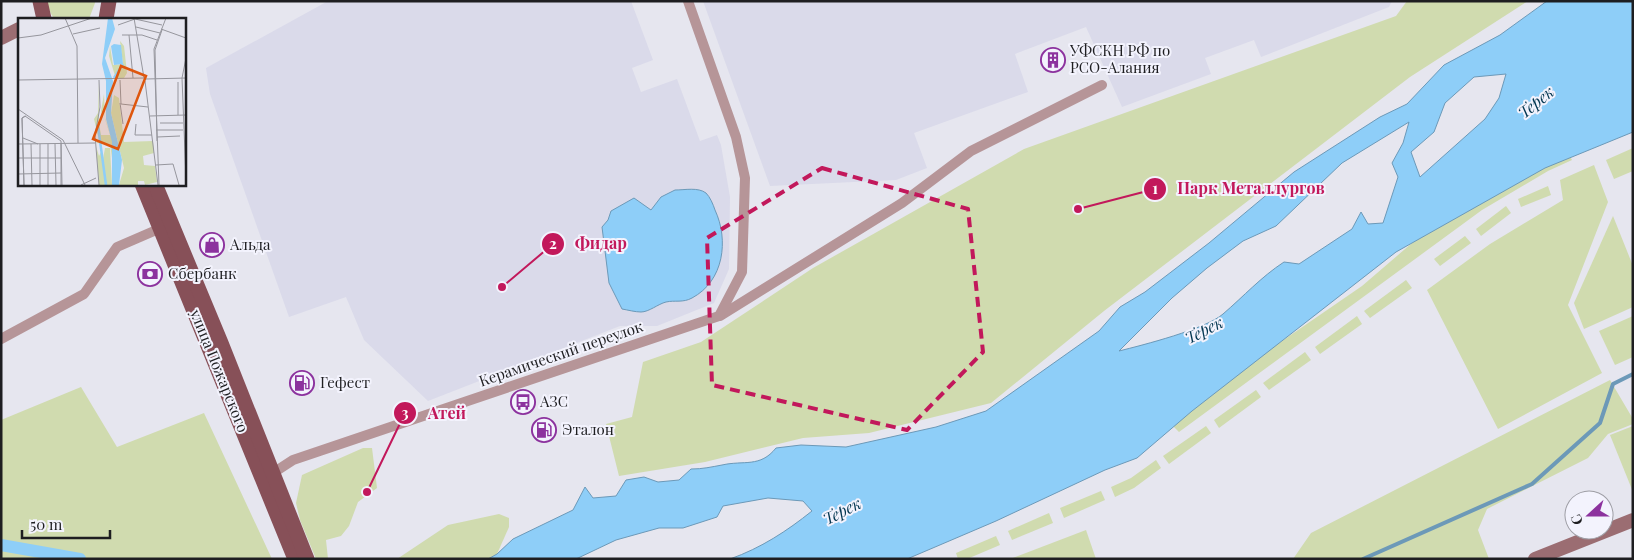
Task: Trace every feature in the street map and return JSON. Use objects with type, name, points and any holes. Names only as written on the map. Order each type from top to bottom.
[{"type":"main road","points":[[106,18],[109,1]]},
{"type":"main road","name":"улица Пожарского","points":[[142,185],[300,557]]},
{"type":"main road","name":"улица Пожарского","points":[[155,185],[273,473],[300,557]]},
{"type":"street","points":[[688,1],[736,137],[745,178],[742,272],[719,316]]},
{"type":"street","points":[[1,38],[18,29]]},
{"type":"street","name":"Керамический переулок","points":[[273,473],[293,460],[719,316],[902,203],[971,151],[1102,85]]},
{"type":"street","points":[[1,340],[84,294],[106,266],[117,246],[160,228]]},
{"type":"street","points":[[1535,559],[1633,520]]},
{"type":"highlighted area","points":[[822,168],[968,209],[983,352],[907,430],[712,385],[707,238]]},
{"type":"shaded area","points":[[328,1],[631,1],[653,60],[632,68],[641,92],[677,79],[700,141],[717,135],[721,145],[730,197],[729,269],[714,303],[657,326],[620,326],[428,401],[364,340],[346,297],[289,317],[210,94],[206,68]]},
{"type":"shaded area","points":[[703,1],[1392,1],[1389,7],[1261,57],[1254,40],[1205,58],[1211,74],[1122,107],[1086,27],[1015,54],[1028,92],[914,133],[927,168],[896,180],[770,186]]},
{"type":"green space","points":[[48,1],[95,1],[89,18],[53,18],[48,8]]},
{"type":"green space","points":[[1407,1],[1528,1],[1410,77],[1104,311],[991,403],[869,433],[803,438],[705,462],[619,476],[606,424],[632,417],[643,362],[701,342],[813,268],[1024,149],[1396,16]]},
{"type":"green space","points":[[1565,148],[1572,160],[1548,171],[1482,210],[1179,432],[1172,425],[1176,414],[1362,286],[1426,231]]},
{"type":"green space","points":[[1633,148],[1633,171],[1614,179],[1606,160]]},
{"type":"green space","points":[[1594,165],[1608,202],[1568,305],[1602,373],[1498,429],[1427,290],[1490,244],[1563,200],[1560,180]]},
{"type":"green space","points":[[1548,186],[1551,195],[1521,207],[1518,199]]},
{"type":"green space","points":[[1506,206],[1511,213],[1481,236],[1476,229]]},
{"type":"green space","points":[[1613,216],[1633,266],[1633,307],[1584,329],[1574,303]]},
{"type":"green space","points":[[1465,236],[1471,243],[1440,266],[1434,259]]},
{"type":"green space","points":[[1406,280],[1412,288],[1370,318],[1364,311]]},
{"type":"green space","points":[[1357,316],[1362,324],[1320,354],[1315,347]]},
{"type":"green space","points":[[1633,316],[1633,357],[1615,365],[1599,331]]},
{"type":"green space","points":[[1305,352],[1311,360],[1269,390],[1263,383]]},
{"type":"green space","points":[[1610,380],[1633,419],[1633,424],[1608,434],[1588,458],[1487,509],[1478,530],[1489,559],[1293,559],[1311,533]]},
{"type":"green space","points":[[81,387],[117,447],[204,413],[272,559],[1,559],[1,420]]},
{"type":"green space","points":[[1256,390],[1261,397],[1219,428],[1214,420]]},
{"type":"green space","points":[[1206,426],[1211,433],[1169,464],[1163,456]]},
{"type":"green space","points":[[1633,426],[1633,492],[1610,435]]},
{"type":"green space","points":[[363,448],[372,448],[377,488],[358,502],[349,526],[341,536],[326,540],[328,559],[316,559],[300,520],[296,503],[302,475]]},
{"type":"green space","points":[[1156,460],[1161,468],[1134,488],[1115,497],[1111,487],[1131,478]]},
{"type":"green space","points":[[1101,491],[1105,500],[1064,518],[1060,508]]},
{"type":"green space","points":[[1049,513],[1053,523],[1012,540],[1008,531]]},
{"type":"green space","points":[[499,514],[509,518],[509,527],[497,554],[488,559],[397,559],[448,525]]},
{"type":"green space","points":[[1086,530],[1096,559],[1010,559]]},
{"type":"green space","points":[[996,536],[1000,545],[967,559],[958,559],[956,553]]},
{"type":"water","name":"Терек","points":[[1547,1],[1633,1],[1633,132],[1545,168],[1396,252],[1192,411],[1137,458],[1105,470],[996,521],[907,559],[730,559],[752,550],[773,538],[812,511],[803,501],[768,498],[723,506],[717,517],[683,528],[659,528],[616,540],[576,559],[488,559],[497,554],[513,539],[573,510],[585,487],[593,498],[616,496],[626,480],[644,477],[658,482],[679,480],[691,469],[758,461],[776,448],[801,445],[846,447],[936,427],[986,411],[1099,331],[1120,307],[1145,292],[1209,243],[1294,172],[1380,117],[1407,104],[1444,65],[1500,35]],"holes":[[[1506,74],[1499,98],[1485,119],[1420,177],[1411,152],[1434,132],[1445,103],[1474,77]],[[1409,122],[1403,143],[1392,163],[1398,177],[1383,223],[1368,224],[1361,212],[1352,229],[1299,264],[1284,262],[1215,320],[1174,336],[1119,351],[1172,298],[1207,268],[1243,241],[1276,226],[1342,163]]]},
{"type":"water","points":[[691,189],[703,191],[711,201],[722,234],[721,259],[717,271],[703,291],[689,300],[666,302],[644,312],[622,309],[609,283],[602,227],[608,220],[611,211],[634,198],[651,210],[661,197],[675,190]]},
{"type":"waterway","points":[[1363,559],[1532,484],[1600,423],[1613,384],[1633,374]]},
{"type":"waterway","points":[[1,545],[80,559]]},
{"type":"place","name":"УФСКН РФ по РСО-Алания","points":[[1053,60]]},
{"type":"place","name":"Парк Металлургов","points":[[1078,209]]},
{"type":"place","name":"Альда","points":[[212,245]]},
{"type":"place","name":"Сбербанк","points":[[150,274]]},
{"type":"place","name":"Фидар","points":[[502,287]]},
{"type":"place","name":"Гефест","points":[[302,383]]},
{"type":"place","name":"АЗС","points":[[523,402]]},
{"type":"place","name":"Эталон","points":[[544,430]]},
{"type":"place","name":"Атей","points":[[367,492]]}]
